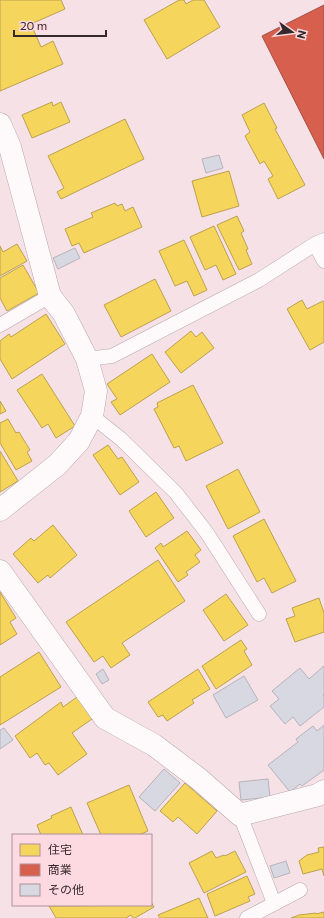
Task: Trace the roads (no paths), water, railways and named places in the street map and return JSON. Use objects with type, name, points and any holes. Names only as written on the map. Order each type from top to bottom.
[{"type":"street","points":[[0,124],[10,147],[50,296],[64,314],[87,359],[96,391],[92,416],[79,441],[57,465],[0,510]]},
{"type":"street","points":[[0,571],[105,718],[154,745],[199,779],[240,815],[318,795],[324,791]]},
{"type":"lane","points":[[87,359],[112,356],[259,280],[320,242],[324,261]]},
{"type":"lane","points":[[0,325],[50,296]]},
{"type":"lane","points":[[92,416],[121,439],[176,493],[207,533],[259,614]]},
{"type":"lane","points":[[240,815],[274,903]]},
{"type":"lane","points":[[247,918],[300,890]]}]
